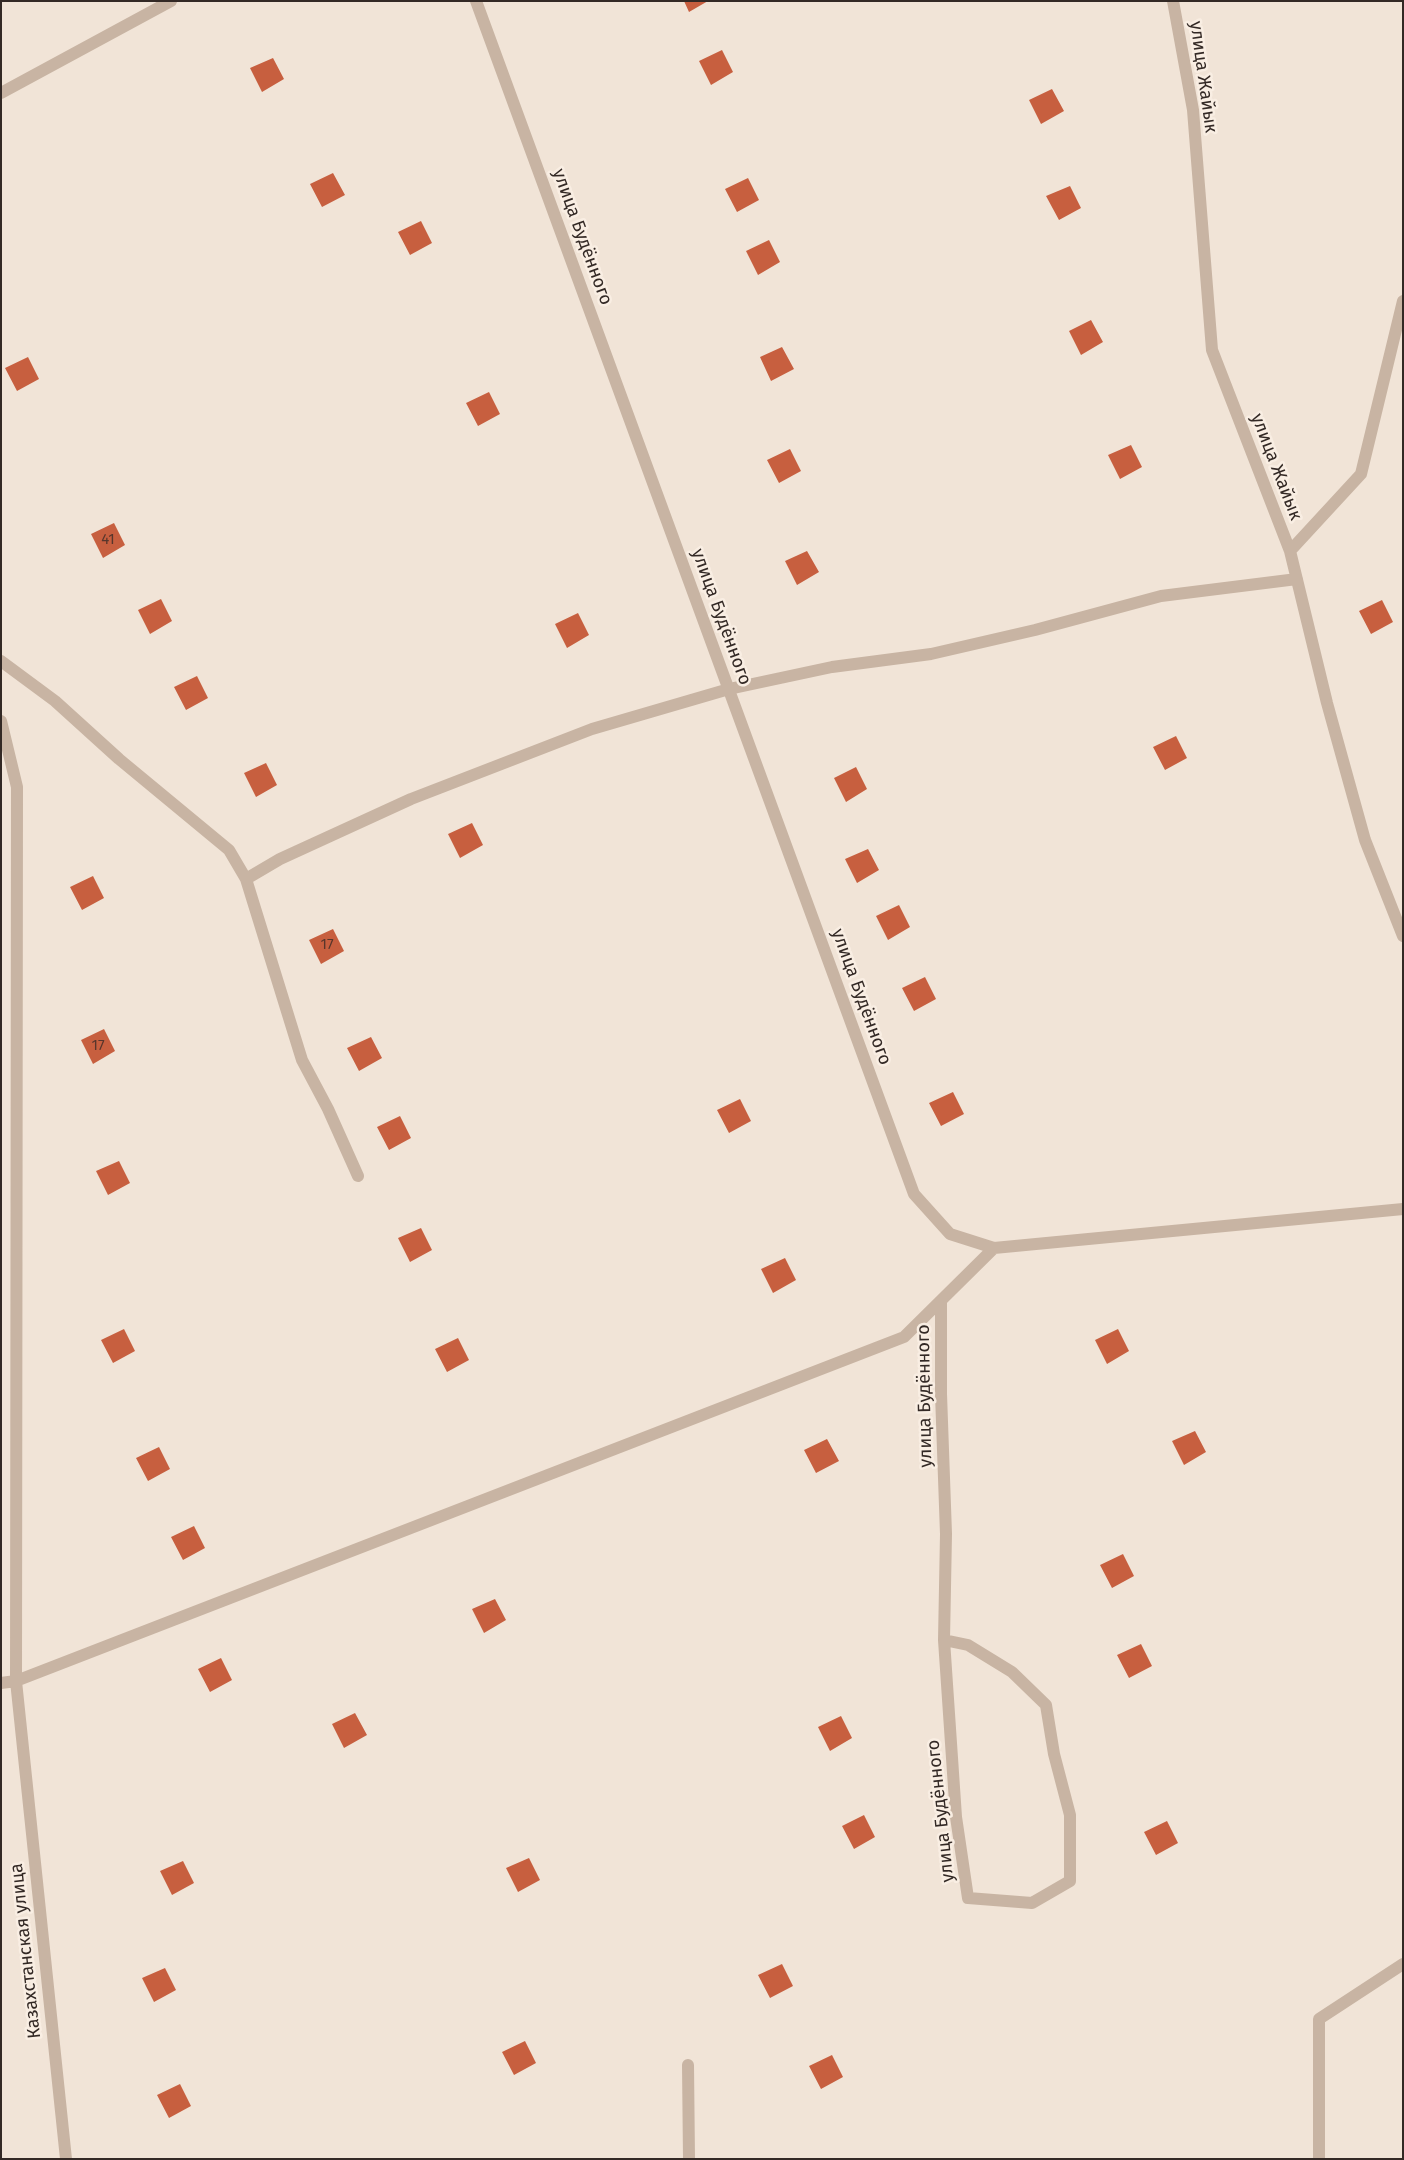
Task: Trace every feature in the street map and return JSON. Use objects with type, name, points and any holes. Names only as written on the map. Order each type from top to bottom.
[{"type":"street","points":[[1,93],[171,1]]},
{"type":"street","name":"улица Будённого","points":[[476,1],[914,1194],[950,1234],[994,1248]]},
{"type":"street","name":"улица Жайык","points":[[1172,1],[1193,110],[1212,350],[1290,551],[1327,703],[1365,840],[1403,936]]},
{"type":"street","points":[[1290,551],[1361,474],[1403,301]]},
{"type":"street","points":[[246,879],[280,859],[412,799],[592,729],[729,689],[832,667],[931,654],[1036,630],[1161,596],[1297,579]]},
{"type":"street","points":[[1,661],[55,702],[119,759],[228,850],[246,879],[302,1060],[328,1109],[358,1176]]},
{"type":"street","name":"Казахстанская улица","points":[[1,721],[17,787],[16,1680],[66,2159]]},
{"type":"street","points":[[1,1682],[16,1680],[904,1338],[994,1248],[1403,1209]]},
{"type":"street","name":"улица Будённого","points":[[941,1301],[941,1394],[946,1534],[944,1640],[956,1817],[968,1898],[1032,1903],[1070,1882],[1070,1815],[1054,1754],[1046,1705],[1012,1672],[968,1645],[944,1640]]},
{"type":"street","points":[[1319,2159],[1319,2019],[1403,1964]]},
{"type":"street","points":[[688,2065],[689,2159]]},
{"type":"building","points":[[684,1],[708,1],[689,12]]},
{"type":"building","points":[[722,50],[733,72],[711,85],[699,61]]},
{"type":"building","points":[[273,58],[284,79],[262,92],[250,68]]},
{"type":"building","points":[[1052,89],[1064,111],[1041,124],[1029,100]]},
{"type":"building","points":[[333,173],[345,195],[322,207],[310,184]]},
{"type":"building","points":[[748,178],[759,200],[737,212],[725,189]]},
{"type":"building","points":[[1070,186],[1081,208],[1059,220],[1046,196]]},
{"type":"building","points":[[421,221],[432,243],[410,255],[398,232]]},
{"type":"building","points":[[769,240],[780,262],[758,275],[746,251]]},
{"type":"building","points":[[1091,320],[1103,342],[1081,355],[1069,331]]},
{"type":"building","points":[[782,347],[794,369],[771,381],[760,357]]},
{"type":"building","points":[[28,357],[39,379],[17,391],[5,368]]},
{"type":"building","points":[[489,392],[500,414],[478,426],[466,403]]},
{"type":"building","points":[[1131,445],[1142,467],[1120,479],[1108,455]]},
{"type":"building","points":[[790,449],[801,471],[779,483],[767,460]]},
{"type":"building","points":[[114,523],[125,545],[103,558],[91,534]]},
{"type":"building","points":[[807,551],[819,572],[797,585],[785,561]]},
{"type":"building","points":[[161,599],[172,621],[150,634],[138,610]]},
{"type":"building","points":[[1382,600],[1393,622],[1371,634],[1359,611]]},
{"type":"building","points":[[578,613],[589,635],[567,648],[555,624]]},
{"type":"building","points":[[197,676],[208,698],[186,710],[174,687]]},
{"type":"building","points":[[1176,736],[1187,758],[1165,770],[1153,747]]},
{"type":"building","points":[[266,763],[277,785],[256,797],[244,773]]},
{"type":"building","points":[[856,767],[867,789],[846,802],[834,778]]},
{"type":"building","points":[[472,823],[483,845],[460,858],[448,834]]},
{"type":"building","points":[[868,849],[879,870],[857,883],[845,859]]},
{"type":"building","points":[[93,876],[104,898],[82,910],[70,887]]},
{"type":"building","points":[[899,905],[910,927],[888,940],[876,916]]},
{"type":"building","points":[[333,929],[344,951],[321,964],[309,940]]},
{"type":"building","points":[[925,977],[936,999],[914,1011],[902,988]]},
{"type":"building","points":[[104,1029],[115,1051],[93,1064],[81,1040]]},
{"type":"building","points":[[371,1037],[382,1058],[359,1071],[347,1048]]},
{"type":"building","points":[[953,1092],[964,1114],[941,1126],[929,1103]]},
{"type":"building","points":[[740,1099],[751,1121],[729,1133],[717,1110]]},
{"type":"building","points":[[400,1116],[411,1138],[389,1150],[377,1127]]},
{"type":"building","points":[[119,1161],[130,1183],[108,1195],[96,1171]]},
{"type":"building","points":[[421,1228],[432,1250],[410,1262],[398,1238]]},
{"type":"building","points":[[785,1258],[796,1280],[773,1293],[761,1269]]},
{"type":"building","points":[[124,1329],[135,1351],[113,1363],[101,1340]]},
{"type":"building","points":[[1118,1329],[1129,1351],[1107,1364],[1095,1340]]},
{"type":"building","points":[[458,1338],[469,1360],[447,1372],[435,1349]]},
{"type":"building","points":[[1195,1431],[1206,1452],[1184,1465],[1172,1441]]},
{"type":"building","points":[[827,1439],[839,1461],[816,1473],[804,1450]]},
{"type":"building","points":[[159,1447],[170,1469],[148,1481],[136,1458]]},
{"type":"building","points":[[194,1526],[205,1548],[183,1560],[171,1537]]},
{"type":"building","points":[[1123,1554],[1134,1576],[1112,1588],[1100,1565]]},
{"type":"building","points":[[495,1599],[506,1620],[484,1633],[472,1609]]},
{"type":"building","points":[[1141,1644],[1152,1666],[1129,1678],[1117,1655]]},
{"type":"building","points":[[221,1658],[232,1680],[210,1692],[198,1669]]},
{"type":"building","points":[[355,1713],[367,1735],[344,1748],[332,1724]]},
{"type":"building","points":[[841,1716],[852,1738],[830,1751],[818,1727]]},
{"type":"building","points":[[864,1815],[875,1837],[854,1849],[842,1826]]},
{"type":"building","points":[[1167,1821],[1178,1843],[1156,1855],[1144,1832]]},
{"type":"building","points":[[529,1858],[540,1880],[518,1892],[506,1868]]},
{"type":"building","points":[[183,1861],[194,1883],[172,1895],[160,1871]]},
{"type":"building","points":[[782,1964],[793,1986],[770,1998],[758,1975]]},
{"type":"building","points":[[165,1968],[176,1990],[154,2002],[142,1978]]},
{"type":"building","points":[[525,2041],[536,2063],[514,2075],[502,2052]]},
{"type":"building","points":[[832,2055],[843,2077],[821,2089],[809,2066]]},
{"type":"building","points":[[180,2084],[191,2106],[169,2118],[157,2095]]}]
